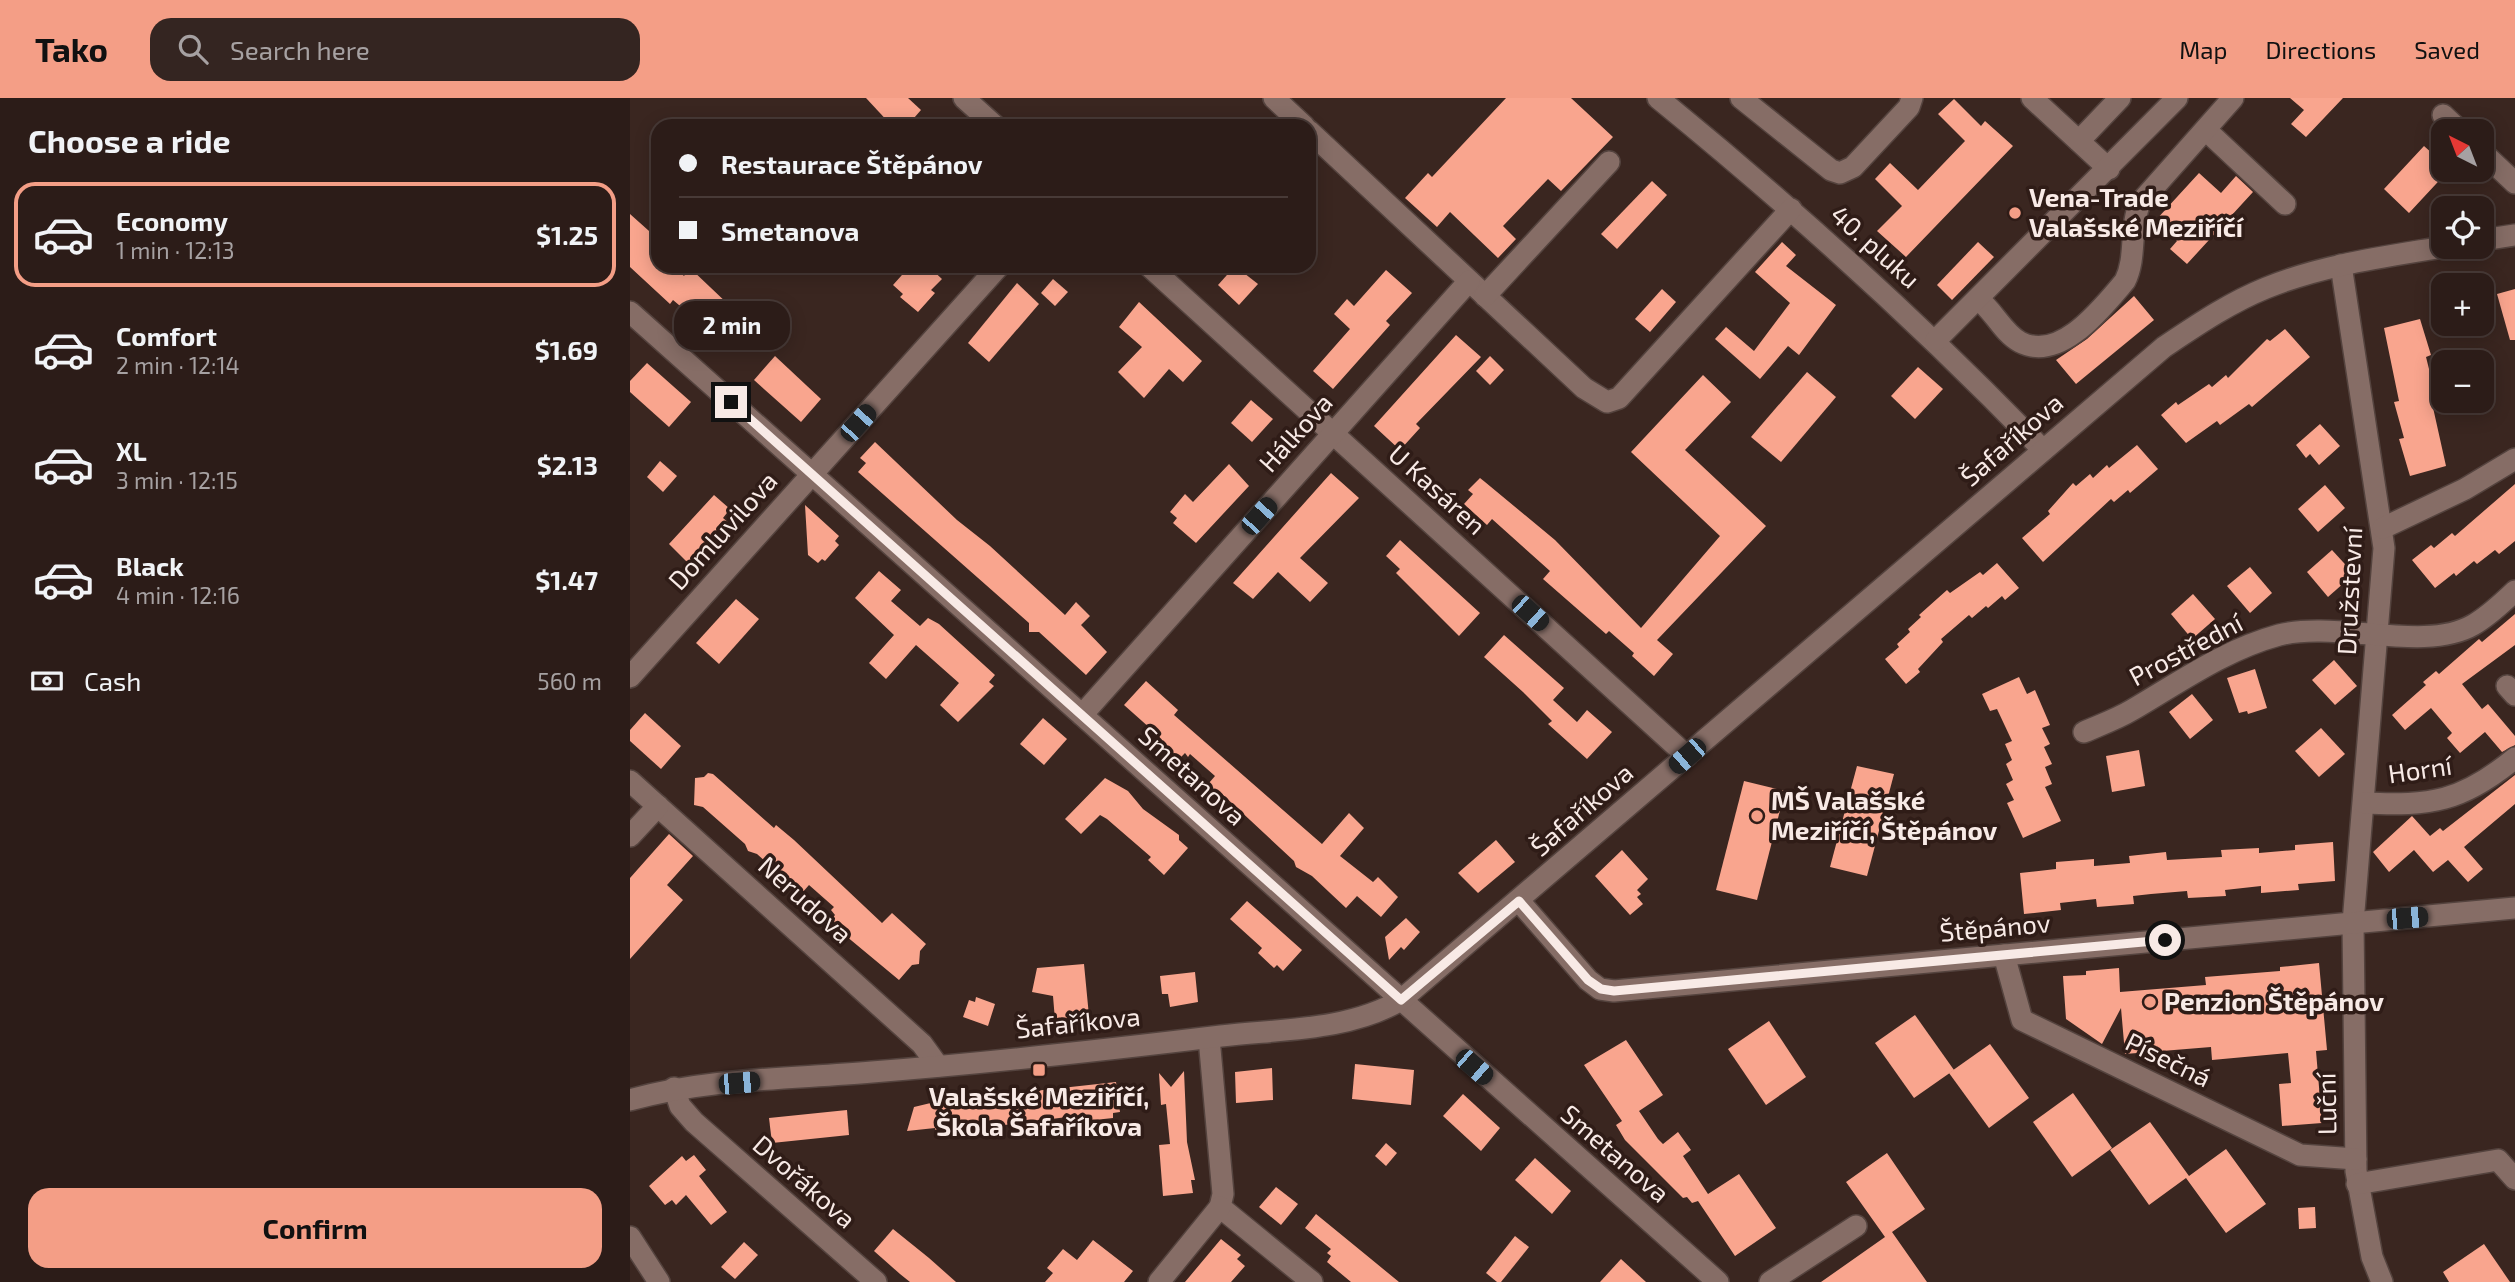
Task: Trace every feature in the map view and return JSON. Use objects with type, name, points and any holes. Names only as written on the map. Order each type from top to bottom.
[{"type":"street","points":[[964,98],[987,119]]},
{"type":"street","points":[[1274,98],[1296,119]]},
{"type":"street","name":"40. pluku","points":[[1658,98],[1684,106],[1791,209],[1936,340],[2043,450]]},
{"type":"street","points":[[1741,98],[1831,170],[1840,173],[1853,167],[1909,107],[1912,98]]},
{"type":"street","points":[[2032,98],[2109,169]]},
{"type":"street","points":[[2079,141],[2120,98]]},
{"type":"street","points":[[1936,340],[2177,98]]},
{"type":"street","points":[[1978,299],[2020,342],[2049,347],[2069,336],[2125,281],[2130,271],[2134,222],[2140,203],[2207,131],[2233,98]]},
{"type":"street","points":[[2443,115],[2447,119]]},
{"type":"street","points":[[2207,131],[2285,204]]},
{"type":"street","points":[[1316,138],[1595,398],[1607,402],[1619,398],[1791,209]]},
{"type":"street","points":[[1485,296],[1609,162]]},
{"type":"street","points":[[2494,163],[2515,183]]},
{"type":"street","points":[[2494,238],[2515,235]]},
{"type":"street","name":"Šafaříkova","points":[[630,1100],[674,1088],[938,1066],[1209,1038],[1360,1019],[1401,1000],[2149,359],[2211,316],[2266,288],[2341,265],[2431,249]]},
{"type":"street","name":"Družstevní","points":[[2341,265],[2383,528],[2378,633],[2353,923]]},
{"type":"street","name":"Domluvilova","points":[[630,677],[993,273]]},
{"type":"street","name":"U Kasáren","points":[[1157,273],[1687,756]]},
{"type":"street","name":"Hálkova","points":[[1082,715],[1469,281]]},
{"type":"street","name":"Smetanova","points":[[630,312],[1718,1282]]},
{"type":"street","points":[[2383,528],[2476,484],[2515,459]]},
{"type":"street","name":"Prostřední","points":[[2084,732],[2130,712],[2189,674],[2233,652],[2281,635],[2378,633],[2422,636],[2460,630],[2472,626],[2515,592]]},
{"type":"street","name":"Horní","points":[[2364,803],[2399,804],[2453,798],[2479,786],[2515,758]]},
{"type":"street","name":"Nerudova","points":[[630,781],[922,1044],[938,1066]]},
{"type":"street","points":[[630,836],[658,806]]},
{"type":"street","name":"Štěpánov","points":[[1519,901],[1588,980],[1606,990],[2515,908]]},
{"type":"street","name":"Luční","points":[[2353,923],[2357,1184],[2372,1257],[2382,1282]]},
{"type":"street","name":"Písečná","points":[[2004,955],[2022,1020],[2300,1155],[2356,1159]]},
{"type":"street","points":[[1159,1282],[1220,1207],[1223,1194],[1209,1038]]},
{"type":"street","name":"Dvořákova","points":[[674,1088],[680,1106],[694,1122],[876,1282]]},
{"type":"street","points":[[2357,1184],[2506,1158],[2515,1179]]},
{"type":"street","points":[[1220,1207],[1312,1282]]},
{"type":"street","points":[[1770,1282],[1856,1226]]},
{"type":"street","points":[[630,1237],[659,1282]]},
{"type":"building","points":[[866,98],[908,98],[921,110],[913,119],[886,119]]},
{"type":"building","points":[[1506,98],[1571,98],[1613,137],[1561,191],[1548,179],[1503,226],[1516,239],[1498,258],[1450,212],[1437,227],[1405,198],[1428,173],[1432,177]]},
{"type":"building","points":[[2290,98],[2343,98],[2306,137],[2291,124],[2304,110]]},
{"type":"building","points":[[1954,99],[1981,126],[1985,121],[2013,146],[1906,257],[1877,231],[1902,206],[1875,179],[1890,163],[1918,190],[1965,141],[1938,114]]},
{"type":"building","points":[[2424,146],[2431,152],[2431,182],[2438,182],[2409,213],[2384,189]]},
{"type":"building","points":[[2199,173],[2221,193],[2236,176],[2253,192],[2187,264],[2170,249],[2177,241],[2155,221]]},
{"type":"building","points":[[1652,181],[1667,195],[1617,249],[1601,234]]},
{"type":"building","points":[[630,214],[651,233],[651,273],[681,273],[684,276],[686,273],[695,273],[730,306],[725,312],[746,331],[723,351],[708,339],[694,339],[704,326],[673,300],[670,304],[630,267]]},
{"type":"building","points":[[1782,242],[1796,255],[1786,266],[1836,305],[1799,355],[1788,346],[1760,379],[1715,339],[1726,327],[1754,351],[1790,303],[1755,272]]},
{"type":"building","points":[[1978,242],[1994,257],[1952,300],[1937,285]]},
{"type":"building","points":[[1386,270],[1412,293],[1386,321],[1390,325],[1333,389],[1313,371],[1350,329],[1334,314],[1347,299],[1354,306]]},
{"type":"building","points":[[904,273],[936,273],[942,279],[931,290],[935,293],[918,312],[900,297],[903,294],[893,285]]},
{"type":"building","points":[[1229,273],[1244,273],[1258,284],[1239,305],[1218,285]]},
{"type":"building","points":[[1053,279],[1068,292],[1055,306],[1041,293]]},
{"type":"building","points":[[1017,283],[1039,304],[989,362],[968,343]]},
{"type":"building","points":[[1662,289],[1676,302],[1650,332],[1635,319]]},
{"type":"building","points":[[2515,289],[2515,340],[2510,340],[2497,294]]},
{"type":"building","points":[[2134,296],[2154,320],[2076,384],[2056,360],[2087,339]]},
{"type":"building","points":[[1139,302],[1202,361],[1183,382],[1169,369],[1144,398],[1118,372],[1142,347],[1119,327]]},
{"type":"building","points":[[2420,319],[2431,355],[2426,357],[2431,377],[2431,413],[2434,413],[2446,466],[2410,476],[2399,439],[2404,438],[2394,402],[2399,401],[2384,328]]},
{"type":"building","points":[[2285,329],[2310,357],[2252,407],[2249,404],[2220,425],[2217,421],[2186,443],[2161,415],[2176,402],[2178,405],[2209,384],[2212,387],[2226,375],[2228,378],[2267,339],[2270,341]]},
{"type":"building","points":[[1456,335],[1481,357],[1416,424],[1420,428],[1400,450],[1374,426]]},
{"type":"building","points":[[775,356],[821,399],[801,422],[754,380]]},
{"type":"building","points":[[1490,356],[1504,370],[1490,385],[1476,371]]},
{"type":"building","points":[[647,363],[691,402],[669,427],[630,392],[630,381]]},
{"type":"building","points":[[1918,367],[1943,389],[1915,419],[1891,396]]},
{"type":"building","points":[[1807,372],[1836,397],[1781,462],[1751,437]]},
{"type":"building","points":[[1703,375],[1731,402],[1685,450],[1766,526],[1657,640],[1673,654],[1654,676],[1632,656],[1634,653],[1609,631],[1606,634],[1543,579],[1550,571],[1492,519],[1487,525],[1464,504],[1473,494],[1468,490],[1480,478],[1555,540],[1641,628],[1720,536],[1631,452]]},
{"type":"building","points":[[1251,400],[1273,419],[1252,442],[1231,423]]},
{"type":"building","points":[[2320,424],[2340,446],[2319,465],[2310,454],[2306,458],[2296,445]]},
{"type":"building","points":[[875,442],[957,520],[990,546],[1065,615],[1076,602],[1090,616],[1081,625],[1107,652],[1086,675],[1039,632],[1029,632],[1029,623],[858,472],[866,463],[860,458]]},
{"type":"building","points":[[2137,445],[2158,469],[2130,493],[2128,490],[2114,502],[2111,499],[2043,562],[2022,538],[2050,514],[2048,511],[2073,483],[2076,486],[2090,474],[2093,478]]},
{"type":"building","points":[[660,461],[677,476],[663,492],[647,477]]},
{"type":"building","points":[[1229,464],[1249,486],[1196,543],[1173,523],[1177,518],[1170,512],[1185,494],[1193,502]]},
{"type":"building","points":[[1331,473],[1359,498],[1300,558],[1328,583],[1310,602],[1278,572],[1253,599],[1233,583]]},
{"type":"building","points":[[2515,484],[2515,541],[2499,554],[2495,550],[2477,564],[2474,561],[2435,588],[2412,560],[2431,545],[2434,548],[2452,533],[2455,536]]},
{"type":"building","points":[[2325,485],[2345,508],[2318,532],[2298,509]]},
{"type":"building","points":[[714,495],[730,509],[723,518],[730,524],[692,567],[669,544]]},
{"type":"building","points":[[805,505],[839,536],[835,541],[839,545],[825,561],[822,559],[818,563],[808,555]]},
{"type":"building","points":[[1400,540],[1480,613],[1459,636],[1396,573],[1400,569],[1386,556]]},
{"type":"building","points":[[2332,550],[2354,574],[2328,597],[2307,572]]},
{"type":"building","points":[[1997,563],[2019,588],[2005,600],[2002,596],[1988,608],[1986,606],[1972,618],[1969,615],[1941,639],[1943,642],[1918,669],[1920,672],[1906,684],[1885,659],[1899,647],[1897,644],[1910,632],[1908,629],[1921,617],[1919,615],[1947,590],[1950,593],[1980,572],[1983,575]]},
{"type":"building","points":[[2250,567],[2272,593],[2250,613],[2227,586]]},
{"type":"building","points":[[879,571],[901,590],[891,601],[920,626],[928,618],[939,624],[995,675],[989,682],[994,686],[958,722],[940,705],[959,683],[916,645],[886,679],[869,663],[894,635],[855,598]]},
{"type":"building","points":[[2193,594],[2215,619],[2192,639],[2171,614]]},
{"type":"building","points":[[736,599],[759,619],[719,664],[696,643]]},
{"type":"building","points":[[2515,614],[2515,645],[2462,684],[2482,709],[2488,704],[2515,736],[2515,745],[2502,752],[2485,732],[2460,753],[2447,738],[2452,733],[2431,708],[2405,730],[2392,715],[2426,685],[2423,682],[2436,671],[2439,674],[2479,639],[2482,642]]},
{"type":"building","points":[[1504,635],[1564,688],[1553,700],[1577,722],[1587,710],[1612,732],[1587,759],[1548,724],[1552,721],[1523,692],[1484,657]]},
{"type":"building","points":[[2334,660],[2357,686],[2335,705],[2312,680]]},
{"type":"building","points":[[2255,669],[2267,708],[2248,714],[2247,711],[2239,713],[2227,678]]},
{"type":"building","points":[[2019,677],[2027,694],[2035,690],[2050,725],[2042,728],[2050,744],[2044,747],[2052,764],[2045,767],[2052,784],[2045,787],[2061,821],[2023,838],[2007,803],[2014,800],[2006,784],[2013,780],[2006,764],[2012,760],[2005,744],[2012,741],[1997,709],[1990,711],[1982,694]]},
{"type":"building","points":[[1146,681],[1178,710],[1174,715],[1322,844],[1349,813],[1364,828],[1340,856],[1373,882],[1378,877],[1398,897],[1381,917],[1357,896],[1346,908],[1312,876],[1296,867],[1294,861],[1221,793],[1211,793],[1209,783],[1215,776],[1190,754],[1188,757],[1185,753],[1179,759],[1158,739],[1160,737],[1124,705]]},
{"type":"building","points":[[2192,694],[2213,720],[2190,739],[2169,712]]},
{"type":"building","points":[[645,713],[681,746],[661,769],[630,741],[630,730]]},
{"type":"building","points":[[1043,718],[1067,739],[1044,765],[1020,744]]},
{"type":"building","points":[[2321,728],[2345,754],[2319,777],[2295,751]]},
{"type":"building","points":[[2139,750],[2145,786],[2112,792],[2106,756]]},
{"type":"building","points":[[1857,766],[1894,774],[1867,876],[1830,867]]},
{"type":"building","points":[[708,773],[713,774],[774,828],[776,825],[794,840],[882,923],[892,913],[926,944],[920,951],[919,964],[912,965],[899,980],[834,926],[831,920],[835,915],[831,910],[834,907],[809,885],[802,893],[793,891],[790,884],[757,854],[748,851],[745,844],[703,807],[694,805],[695,778],[704,777]]},
{"type":"building","points":[[2515,775],[2515,804],[2464,847],[2483,869],[2468,882],[2448,860],[2433,872],[2414,850],[2389,872],[2373,852],[2412,816],[2430,836],[2440,828],[2443,831]]},
{"type":"building","points":[[1105,778],[1128,791],[1143,809],[1179,835],[1179,840],[1188,848],[1164,875],[1148,860],[1151,857],[1100,815],[1081,834],[1065,819]]},
{"type":"building","points":[[1744,781],[1785,791],[1757,900],[1716,890]]},
{"type":"building","points":[[669,834],[693,856],[667,885],[683,900],[630,959],[630,878]]},
{"type":"building","points":[[1496,840],[1515,862],[1478,893],[1458,873]]},
{"type":"building","points":[[2333,842],[2335,881],[2298,884],[2299,890],[2261,893],[2261,886],[2225,890],[2226,896],[2188,898],[2187,891],[2151,894],[2133,896],[2134,904],[2097,907],[2096,899],[2060,903],[2061,910],[2024,914],[2020,873],[2056,869],[2056,862],[2094,859],[2094,866],[2130,863],[2129,856],[2166,852],[2167,860],[2222,857],[2221,850],[2259,848],[2259,853],[2295,850],[2295,845]]},
{"type":"building","points":[[1622,850],[1648,879],[1637,890],[1641,894],[1637,897],[1643,904],[1630,915],[1595,876]]},
{"type":"building","points":[[1247,901],[1302,950],[1283,971],[1277,965],[1274,968],[1258,953],[1262,948],[1230,919]]},
{"type":"building","points":[[1406,918],[1420,932],[1404,950],[1401,947],[1389,960],[1385,937]]},
{"type":"building","points":[[2319,963],[2327,1050],[2316,1051],[2322,1123],[2282,1126],[2279,1084],[2291,1083],[2288,1053],[2212,1060],[2211,1047],[2125,1054],[2121,1008],[2102,1044],[2066,1019],[2063,976],[2086,975],[2086,971],[2119,968],[2120,992],[2206,985],[2205,977],[2280,971],[2280,967]]},
{"type":"building","points":[[1084,964],[1089,1016],[1055,1020],[1053,996],[1032,992],[1037,968]]},
{"type":"building","points":[[1195,972],[1198,1002],[1170,1007],[1168,994],[1162,994],[1160,976]]},
{"type":"building","points":[[976,997],[995,1004],[988,1026],[963,1017],[969,1000],[975,1002]]},
{"type":"building","points":[[1915,1015],[1954,1070],[1914,1098],[1875,1043]]},
{"type":"building","points":[[1769,1021],[1806,1077],[1766,1105],[1728,1049]]},
{"type":"building","points":[[1626,1040],[1663,1095],[1639,1111],[1658,1139],[1663,1144],[1678,1132],[1691,1150],[1683,1156],[1708,1194],[1739,1174],[1776,1228],[1735,1256],[1698,1201],[1692,1203],[1687,1197],[1683,1198],[1625,1140],[1616,1125],[1622,1121],[1584,1065]]},
{"type":"building","points":[[1990,1044],[2029,1098],[1989,1128],[1949,1073]]},
{"type":"building","points":[[1355,1064],[1414,1070],[1411,1105],[1352,1099]]},
{"type":"building","points":[[1272,1068],[1273,1100],[1236,1103],[1235,1072]]},
{"type":"building","points":[[1184,1071],[1187,1142],[1195,1180],[1191,1180],[1193,1193],[1163,1196],[1159,1145],[1170,1144],[1166,1104],[1161,1105],[1159,1073],[1171,1087]]},
{"type":"building","points":[[1116,1082],[1120,1112],[1113,1113],[1113,1118],[1067,1123],[1067,1117],[936,1134],[935,1128],[907,1131],[914,1107],[939,1101],[947,1094],[953,1100]]},
{"type":"building","points":[[2073,1093],[2112,1148],[2072,1177],[2033,1122]]},
{"type":"building","points":[[1463,1094],[1500,1128],[1481,1151],[1443,1116]]},
{"type":"building","points":[[847,1110],[849,1135],[772,1143],[769,1118]]},
{"type":"building","points":[[2150,1122],[2189,1176],[2226,1149],[2266,1204],[2226,1233],[2186,1178],[2149,1205],[2110,1150]]},
{"type":"building","points":[[1386,1143],[1397,1153],[1386,1166],[1375,1156]]},
{"type":"building","points":[[1887,1153],[1925,1209],[1892,1232],[1927,1282],[1821,1282],[1885,1237],[1846,1182]]},
{"type":"building","points":[[694,1155],[706,1170],[699,1176],[727,1212],[711,1225],[686,1195],[676,1205],[672,1200],[665,1205],[649,1186],[682,1156],[686,1161]]},
{"type":"building","points":[[1535,1158],[1571,1191],[1552,1214],[1515,1180]]},
{"type":"building","points":[[1276,1187],[1298,1204],[1281,1225],[1259,1207]]},
{"type":"building","points":[[2315,1207],[2316,1228],[2299,1229],[2298,1208]]},
{"type":"building","points":[[1316,1214],[1399,1282],[1351,1282],[1327,1262],[1331,1256],[1327,1253],[1331,1249],[1305,1228]]},
{"type":"building","points":[[893,1229],[956,1282],[910,1282],[900,1274],[874,1251]]},
{"type":"building","points":[[1515,1236],[1529,1247],[1501,1282],[1497,1282],[1486,1273]]},
{"type":"building","points":[[1221,1239],[1241,1255],[1237,1259],[1245,1266],[1231,1282],[1185,1282]]},
{"type":"building","points":[[1093,1240],[1133,1271],[1124,1282],[1045,1282],[1053,1273],[1047,1268],[1063,1249],[1077,1260]]},
{"type":"building","points":[[744,1242],[758,1255],[735,1279],[721,1267]]},
{"type":"building","points":[[2484,1244],[2510,1282],[2449,1282],[2443,1272]]},
{"type":"building","points":[[1621,1259],[1646,1282],[1600,1282]]},
{"type":"place","name":"Vena-Trade Valašské Meziříčí","points":[[2015,213]]},
{"type":"place","name":"MŠ Valašské Meziříčí, Štěpánov","points":[[1757,816]]},
{"type":"place","name":"Penzion Štěpánov","points":[[2150,1002]]},
{"type":"place","name":"Valašské Meziříčí, Škola Šafaříkova","points":[[1039,1070]]},
{"type":"route","points":[[731,402],[1401,1000],[1519,901],[1588,980],[1601,989],[1614,991],[2165,940]]}]
